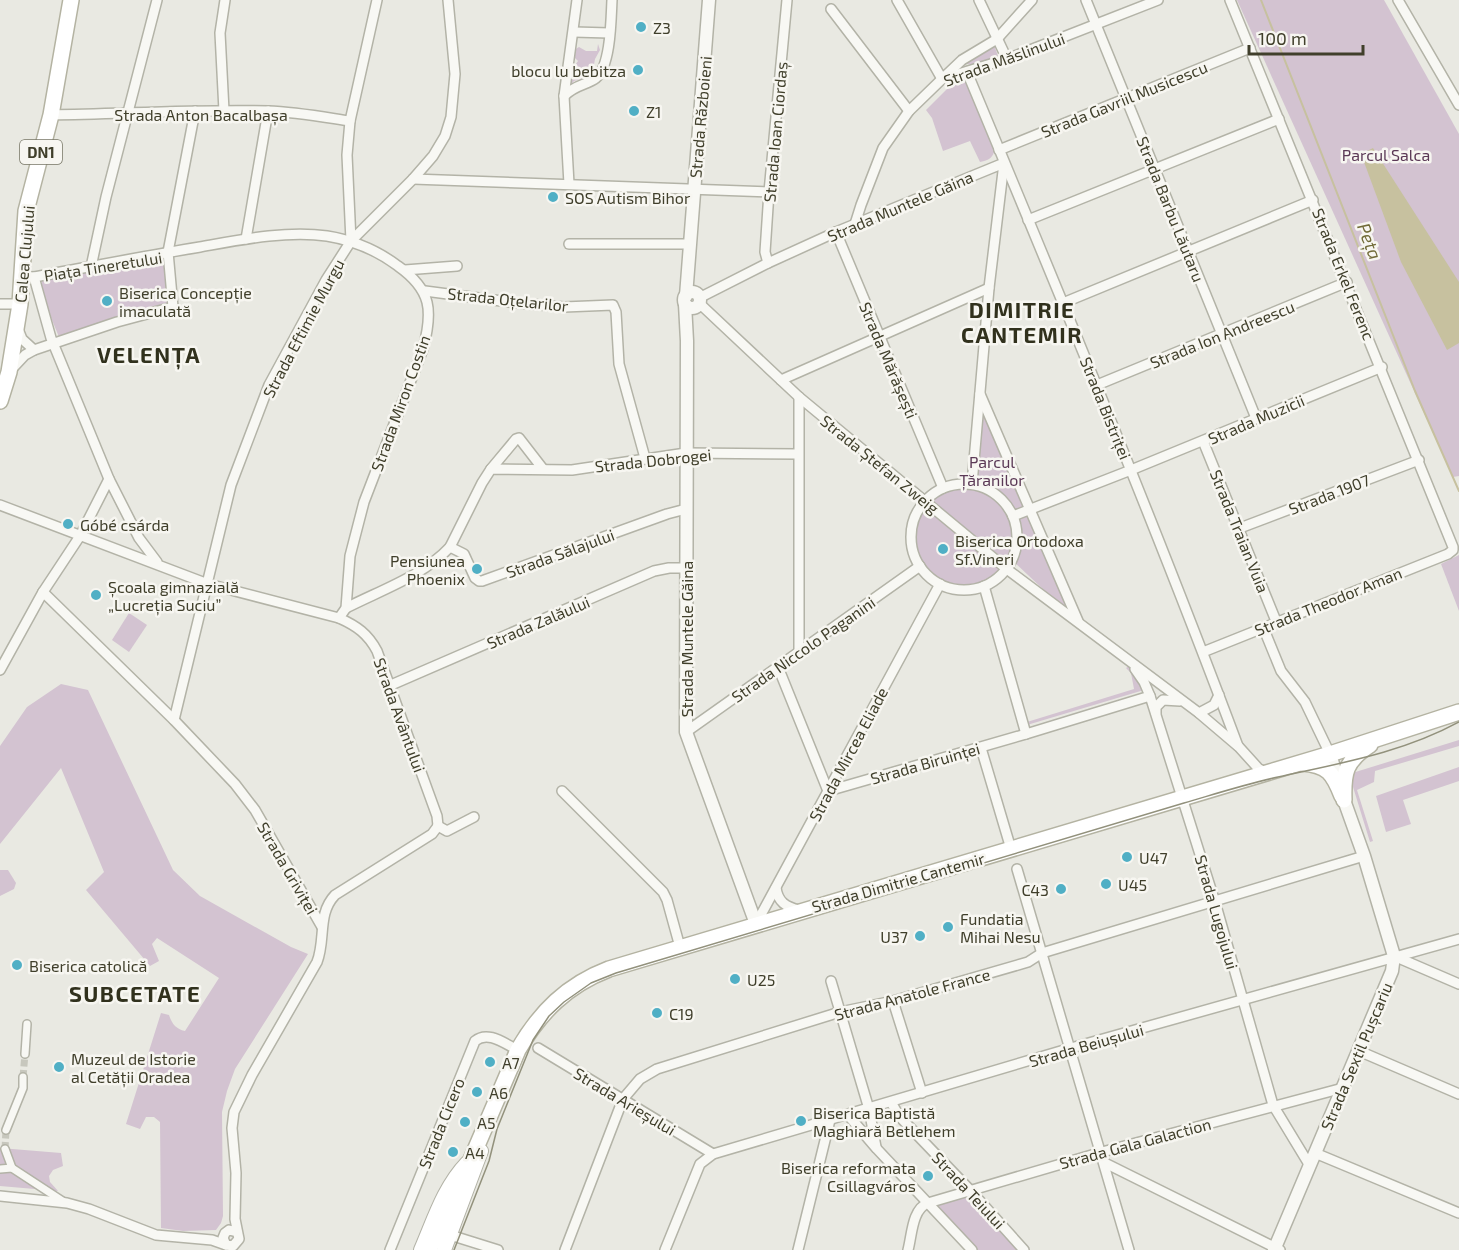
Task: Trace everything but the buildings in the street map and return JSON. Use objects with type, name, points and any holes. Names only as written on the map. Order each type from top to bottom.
[{"type":"main road","name":"Calea Clujului","points":[[0,402],[9,372],[27,276],[26,211],[51,115],[71,0]]},
{"type":"main road","name":"Strada Dimitrie Cantemir","points":[[437,1250],[455,1197],[518,1050],[539,1018],[568,990],[588,978],[609,969],[680,947],[1330,754],[1459,712]]},
{"type":"main road","points":[[1344,800],[1347,767],[1357,755],[1381,738]]},
{"type":"main road","points":[[1299,763],[1318,765],[1328,771],[1344,800]]},
{"type":"main road","points":[[444,1250],[479,1158],[484,1130]]},
{"type":"main road","points":[[421,1250],[449,1186],[473,1157]]},
{"type":"main road","name":"Strada Dimitrie Cantemir","points":[[429,1250],[443,1215],[455,1197]]},
{"type":"street","points":[[91,267],[106,197],[157,0]]},
{"type":"street","points":[[224,111],[220,33],[225,0]]},
{"type":"street","name":"Strada Eftimie Murgu","points":[[174,720],[231,485],[269,385],[326,280],[351,241],[347,155],[350,121],[377,0]]},
{"type":"street","points":[[351,241],[413,179],[433,156],[445,136],[451,117],[455,74],[448,0]]},
{"type":"street","points":[[569,183],[564,96],[577,0]]},
{"type":"street","points":[[564,96],[573,88],[596,79],[604,69],[612,0]]},
{"type":"street","name":"Strada Războieni","points":[[694,300],[689,269],[690,244],[709,0]]},
{"type":"street","name":"Strada Ioan Ciordaș","points":[[768,263],[765,252],[769,192],[787,0]]},
{"type":"street","points":[[897,0],[942,79],[962,60],[997,39],[1032,0]]},
{"type":"street","points":[[979,0],[1006,59]]},
{"type":"street","name":"Strada Barbu Lăutaru","points":[[1086,0],[1256,418]]},
{"type":"street","name":"Strada Măslinului","points":[[855,224],[883,148],[909,111],[942,79],[1006,59],[1158,0]]},
{"type":"street","name":"Strada Erkel Ferenc","points":[[1230,0],[1382,367],[1453,550]]},
{"type":"street","points":[[1398,0],[1459,105]]},
{"type":"street","points":[[831,9],[909,111]]},
{"type":"street","points":[[574,32],[609,33]]},
{"type":"street","name":"Strada Gavriil Musicescu","points":[[999,150],[1250,48]]},
{"type":"street","name":"Strada Bistriței","points":[[967,72],[1097,385],[1239,747]]},
{"type":"street","points":[[195,111],[168,252],[246,239],[297,235],[325,236],[351,241],[390,260],[405,270],[425,291]]},
{"type":"street","name":"Strada Anton Bacalbașa","points":[[51,115],[268,111],[350,121]]},
{"type":"street","points":[[246,239],[268,111]]},
{"type":"street","points":[[1028,220],[1279,119]]},
{"type":"street","points":[[972,484],[989,288],[1004,164]]},
{"type":"street","name":"Strada Muntele Găina","points":[[756,924],[686,732],[687,341],[694,300],[836,232],[1004,164]]},
{"type":"street","points":[[413,179],[769,192]]},
{"type":"street","points":[[1063,303],[1313,200]]},
{"type":"street","name":"Strada Mărășești","points":[[836,232],[943,488]]},
{"type":"street","points":[[569,244],[690,244]]},
{"type":"street","name":"Piața Tineretului","points":[[9,372],[25,355],[34,350],[117,322],[172,307],[168,252],[91,267],[27,276]]},
{"type":"street","points":[[405,270],[456,266]]},
{"type":"street","points":[[27,276],[109,479],[139,538],[157,563]]},
{"type":"street","name":"Strada Ion Andreescu","points":[[1097,385],[1347,282]]},
{"type":"street","points":[[781,380],[989,288]]},
{"type":"street","name":"Strada Oțelarilor","points":[[425,291],[564,307],[614,305],[619,363],[645,458]]},
{"type":"street","name":"Strada Miron Costin","points":[[351,624],[351,614],[346,608],[350,556],[364,502],[428,332],[429,315],[425,291]]},
{"type":"street","name":"Strada Ștefan Zweig","points":[[694,300],[799,397],[925,501],[1007,568],[1199,713],[1239,747],[1252,763],[1266,772]]},
{"type":"street","points":[[0,304],[20,304]]},
{"type":"street","points":[[17,326],[22,339],[34,350]]},
{"type":"street","name":"Strada Muzicii","points":[[1131,470],[1382,367]]},
{"type":"street","points":[[979,391],[1079,623]]},
{"type":"street","points":[[799,397],[800,651]]},
{"type":"street","points":[[339,618],[346,608],[434,562],[450,547],[482,483],[516,439],[519,438],[543,469]]},
{"type":"street","name":"Strada Traian Vuia","points":[[1203,441],[1276,621]]},
{"type":"street","name":"Strada Dobrogei","points":[[491,469],[572,470],[686,453],[798,454]]},
{"type":"street","name":"Strada 1907","points":[[1239,528],[1419,460]]},
{"type":"street","points":[[1013,516],[1131,470]]},
{"type":"street","points":[[0,670],[44,592],[80,536],[109,479]]},
{"type":"street","points":[[957,484],[972,484],[986,489],[999,497],[1013,516],[1017,542],[1012,560],[1000,576],[984,586],[962,590],[940,584],[920,566],[912,548],[911,533],[914,519],[925,501],[943,488],[957,484]]},
{"type":"street","name":"Strada Avântului","points":[[0,505],[208,584],[339,618],[361,630],[372,642],[391,685],[437,816],[438,826]]},
{"type":"street","name":"Strada Sălajului","points":[[450,547],[464,554],[475,578],[482,582],[667,514],[687,509]]},
{"type":"street","name":"Strada Theodor Aman","points":[[1203,652],[1453,550]]},
{"type":"street","name":"Strada Niccolo Paganini","points":[[686,732],[920,566]]},
{"type":"street","name":"Strada Zalăului","points":[[391,685],[654,571],[687,568]]},
{"type":"street","name":"Strada Mircea Eliade","points":[[756,924],[940,584]]},
{"type":"street","points":[[984,586],[1026,734]]},
{"type":"street","name":"Strada Griviței","points":[[44,592],[174,720],[235,784],[255,810],[322,927],[322,946],[317,962],[246,1086],[234,1112],[232,1128],[236,1173],[235,1208],[230,1232]]},
{"type":"street","points":[[1263,627],[1281,671],[1305,702],[1330,754],[1394,956],[1459,984]]},
{"type":"street","name":"Strada Lugojului","points":[[1125,658],[1140,675],[1150,696],[1215,902],[1273,1105],[1310,1166]]},
{"type":"street","points":[[778,667],[828,791]]},
{"type":"street","points":[[1199,713],[1214,705],[1219,695]]},
{"type":"street","name":"Strada Biruinței","points":[[828,791],[981,748],[1150,696]]},
{"type":"street","points":[[1155,713],[1156,707],[1163,700],[1183,701]]},
{"type":"street","points":[[981,748],[1011,849]]},
{"type":"street","points":[[562,791],[663,892],[680,947]]},
{"type":"street","points":[[322,927],[326,908],[335,895],[432,834],[438,826],[447,831],[474,817]]},
{"type":"street","name":"Strada Anatole France","points":[[565,1250],[623,1099],[640,1079],[657,1069],[840,1012],[893,1001],[1028,962],[1042,952],[1364,856]]},
{"type":"street","points":[[1017,869],[1129,1250]]},
{"type":"street","points":[[776,888],[779,899],[783,903],[790,908],[802,910]]},
{"type":"street","name":"Strada Beiușului","points":[[713,1154],[1071,1048],[1459,939]]},
{"type":"street","name":"Strada Sextil Pușcariu","points":[[1276,1249],[1392,971],[1394,956]]},
{"type":"street","points":[[831,981],[869,1109],[877,1149]]},
{"type":"street","points":[[893,1001],[922,1093]]},
{"type":"street","points":[[25,1054],[27,1024]]},
{"type":"street","name":"Strada Cicero","points":[[390,1250],[475,1041],[480,1036],[487,1036],[518,1050]]},
{"type":"street","name":"Strada Arieșului","points":[[538,1048],[713,1154]]},
{"type":"street","points":[[1359,1051],[1459,1094]]},
{"type":"street","points":[[6,1130],[22,1088],[23,1077]]},
{"type":"street","name":"Strada Gala Galaction","points":[[928,1203],[1102,1152],[1343,1088]]},
{"type":"street","name":"Strada Teiului","points":[[891,1102],[899,1116],[1024,1250]]},
{"type":"street","points":[[849,1115],[877,1149],[972,1250]]},
{"type":"street","points":[[798,1250],[830,1120]]},
{"type":"street","points":[[5,1149],[12,1168]]},
{"type":"street","points":[[1315,1153],[1459,1213]]},
{"type":"street","points":[[665,1250],[700,1164],[713,1154]]},
{"type":"street","points":[[1105,1163],[1276,1249]]},
{"type":"street","points":[[0,1169],[12,1168],[67,1203]]},
{"type":"street","points":[[0,1196],[67,1203],[156,1235],[202,1239],[231,1247]]},
{"type":"street","points":[[908,1250],[917,1212],[923,1204],[928,1203]]},
{"type":"street","points":[[202,1239],[230,1232]]},
{"type":"street","points":[[230,1232],[239,1239],[231,1247]]},
{"type":"street","points":[[230,1232],[223,1238],[231,1247]]},
{"type":"street","points":[[450,1235],[498,1250]]},
{"type":"green space","name":"Parcul Salca","points":[[1237,0],[1384,0],[1459,134],[1459,476],[1453,477]]},
{"type":"green space","points":[[598,44],[600,50],[595,59],[592,75],[574,81],[570,86],[571,71],[578,61],[574,57],[574,50],[579,47],[586,51],[597,51]]},
{"type":"green space","points":[[994,45],[998,56],[978,64],[967,64],[968,60]]},
{"type":"green space","points":[[966,81],[995,149],[990,158],[980,162],[970,141],[943,151],[932,118],[926,110],[953,83]]},
{"type":"green space","points":[[163,257],[169,304],[117,317],[59,337],[39,288],[43,280]]},
{"type":"green space","name":"Parcul Țăranilor","points":[[979,391],[1079,623],[1012,560],[994,581],[980,588],[958,590],[947,587],[928,576],[915,558],[911,543],[911,529],[922,505],[931,496],[943,490],[957,485],[972,484]]},
{"type":"green space","points":[[1459,555],[1459,611],[1441,564]]},
{"type":"green space","points":[[129,613],[147,625],[129,652],[112,640]]},
{"type":"green space","points":[[1129,666],[1140,679],[1144,690],[1027,725],[1027,722],[1134,689],[1131,673],[1126,668]]},
{"type":"green space","points":[[61,684],[88,690],[173,870],[200,896],[291,947],[308,954],[235,1069],[227,1091],[222,1112],[223,1216],[216,1230],[183,1231],[161,1228],[160,1122],[154,1117],[146,1117],[140,1129],[126,1124],[161,1013],[169,1015],[175,1026],[185,1031],[219,978],[157,938],[152,944],[159,961],[150,966],[86,890],[104,872],[61,768],[0,844],[0,746],[27,707]]},
{"type":"green space","points":[[1459,740],[1459,746],[1375,771],[1374,782],[1357,790],[1373,841],[1370,842],[1349,774]]},
{"type":"green space","points":[[1459,767],[1459,781],[1403,800],[1411,824],[1386,832],[1376,796]]},
{"type":"green space","points":[[0,870],[8,870],[16,883],[14,889],[0,896]]},
{"type":"green space","points":[[0,1148],[61,1153],[63,1166],[53,1170],[49,1176],[50,1182],[58,1191],[0,1186]]},
{"type":"green space","points":[[970,1190],[1024,1250],[972,1250],[928,1203]]},
{"type":"shaded area","points":[[1373,148],[1459,282],[1459,343],[1447,350],[1401,262],[1361,154]]},
{"type":"waterway","name":"Peța","points":[[1261,0],[1415,391],[1459,491]]},
{"type":"tunnel","points":[[23,1077],[25,1054]]},
{"type":"tunnel","points":[[5,1149],[6,1130]]},
{"type":"tram line","points":[[454,1250],[489,1161],[497,1129],[533,1040],[549,1016],[591,983],[616,973],[1231,789],[1348,762],[1393,749],[1416,742],[1459,722]]},
{"type":"place","name":"Z3","points":[[641,27]]},
{"type":"place","name":"blocu lu bebitza","points":[[638,70]]},
{"type":"place","name":"Z1","points":[[634,111]]},
{"type":"place","name":"SOS Autism Bihor","points":[[553,197]]},
{"type":"place","name":"Biserica Concepție imaculată","points":[[107,301]]},
{"type":"place","name":"Góbé csárda","points":[[68,524]]},
{"type":"place","name":"Biserica Ortodoxa Sf.Vineri","points":[[943,549]]},
{"type":"place","name":"Pensiunea Phoenix","points":[[477,569]]},
{"type":"place","name":"Școala gimnazială „Lucreția Suciu”","points":[[96,595]]},
{"type":"place","name":"U47","points":[[1127,857]]},
{"type":"place","name":"U45","points":[[1106,884]]},
{"type":"place","name":"C43","points":[[1061,889]]},
{"type":"place","name":"Fundatia Mihai Nesu","points":[[948,927]]},
{"type":"place","name":"U37","points":[[920,936]]},
{"type":"place","name":"Biserica catolică","points":[[17,965]]},
{"type":"place","name":"U25","points":[[735,979]]},
{"type":"place","name":"C19","points":[[657,1013]]},
{"type":"place","name":"A7","points":[[490,1062]]},
{"type":"place","name":"Muzeul de Istorie al Cetății Oradea","points":[[59,1067]]},
{"type":"place","name":"A6","points":[[477,1092]]},
{"type":"place","name":"Biserica Baptistă Maghiară Betlehem","points":[[801,1121]]},
{"type":"place","name":"A5","points":[[465,1122]]},
{"type":"place","name":"A4","points":[[453,1152]]},
{"type":"place","name":"Biserica reformata Csillagváros","points":[[928,1176]]},
{"type":"district","name":"DIMITRIE CANTEMIR","points":[[1022,322]]},
{"type":"district","name":"VELENȚA","points":[[149,354]]},
{"type":"district","name":"SUBCETATE","points":[[135,993]]}]
